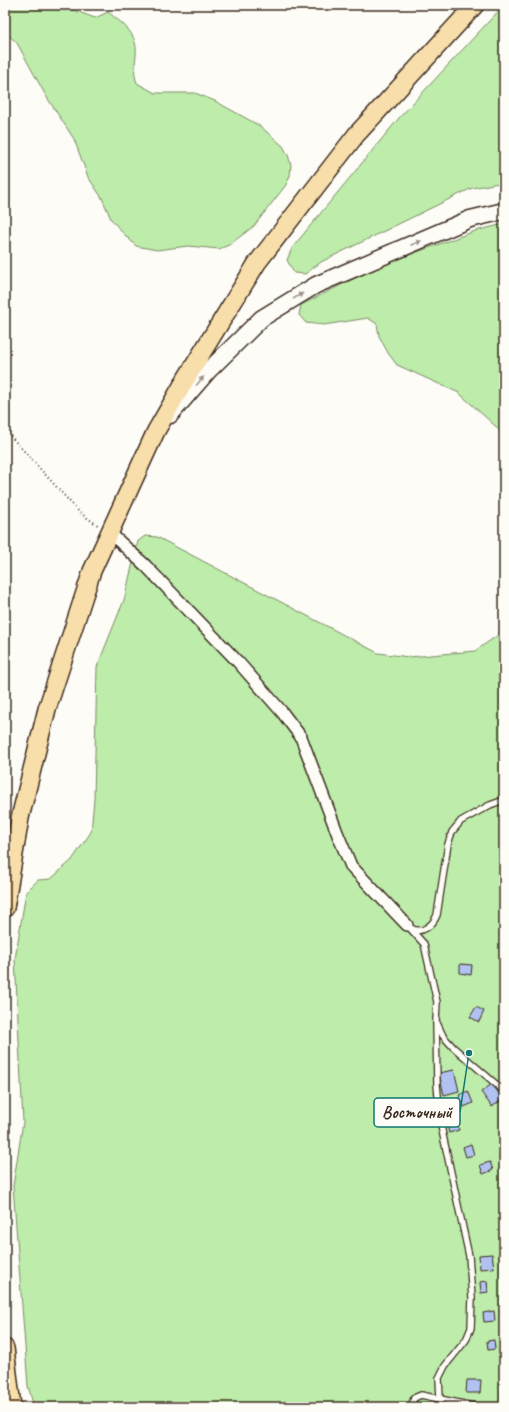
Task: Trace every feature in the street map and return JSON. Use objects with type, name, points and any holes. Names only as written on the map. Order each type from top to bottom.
[{"type":"main road","points":[[5,908],[20,818],[47,709],[92,571],[156,431],[187,377],[257,263],[356,135],[475,5]]},
{"type":"main road","points":[[5,1348],[12,1407]]},
{"type":"street","points":[[156,431],[208,371],[262,318],[316,285],[470,219],[504,211]]},
{"type":"street","points":[[110,533],[146,566],[239,663],[282,712],[301,737],[351,866],[407,925]]},
{"type":"street","points":[[5,1398],[8,1407]]},
{"type":"lane","points":[[407,925],[413,930],[422,930],[434,922],[437,915],[448,844],[452,832],[461,821],[490,805],[504,800]]},
{"type":"lane","points":[[407,925],[424,944],[437,1002],[437,1085],[441,1126],[469,1256],[472,1298],[471,1328],[466,1340],[445,1366],[440,1378],[440,1398]]},
{"type":"lane","points":[[436,1021],[443,1036],[453,1047],[504,1091]]},
{"type":"lane","points":[[411,1407],[414,1398],[421,1394],[478,1407]]},
{"type":"path","points":[[5,430],[80,513],[110,533]]},
{"type":"green space","points":[[5,5],[50,5],[76,11],[95,18],[108,12],[124,25],[135,41],[135,72],[137,83],[155,93],[195,93],[215,101],[260,126],[283,146],[288,155],[291,165],[290,176],[286,185],[254,226],[229,245],[219,249],[188,246],[157,250],[136,246],[111,219],[102,198],[88,177],[74,139],[46,96],[17,43],[5,32]]},
{"type":"green space","points":[[504,5],[504,182],[472,188],[321,262],[305,274],[294,273],[287,260],[292,248],[399,118]]},
{"type":"green space","points":[[504,224],[504,434],[459,393],[397,365],[388,353],[379,336],[377,324],[368,318],[324,325],[306,323],[299,315],[301,305],[379,266],[475,231]]},
{"type":"green space","points":[[145,536],[157,537],[378,653],[409,657],[475,651],[504,631],[504,1407],[34,1407],[28,1386],[13,1186],[23,1122],[15,959],[26,892],[38,880],[51,879],[72,860],[91,832],[94,799],[97,667],[124,600],[138,541]]},
{"type":"building","points":[[460,964],[472,965],[471,975],[460,973]]},
{"type":"building","points":[[476,1007],[484,1011],[479,1022],[470,1017]]},
{"type":"building","points":[[454,1070],[459,1091],[444,1095],[439,1073]]},
{"type":"building","points":[[492,1084],[503,1099],[492,1107],[481,1092]]},
{"type":"building","points":[[468,1091],[473,1103],[464,1107],[459,1095]]},
{"type":"building","points":[[455,1112],[459,1130],[449,1133],[444,1115]]},
{"type":"building","points":[[471,1144],[474,1155],[466,1157],[463,1147]]},
{"type":"building","points":[[490,1162],[493,1170],[483,1174],[480,1165]]},
{"type":"building","points":[[492,1254],[494,1268],[480,1269],[479,1255]]},
{"type":"building","points":[[487,1281],[488,1292],[481,1293],[480,1282]]},
{"type":"building","points":[[500,1309],[504,1309],[504,1318],[501,1318]]},
{"type":"building","points":[[494,1311],[495,1321],[484,1322],[483,1313]]},
{"type":"building","points":[[494,1340],[495,1349],[488,1350],[487,1341]]},
{"type":"building","points":[[467,1380],[481,1380],[480,1393],[466,1393]]},
{"type":"place","name":"Восточный","points":[[469,1053]]}]
